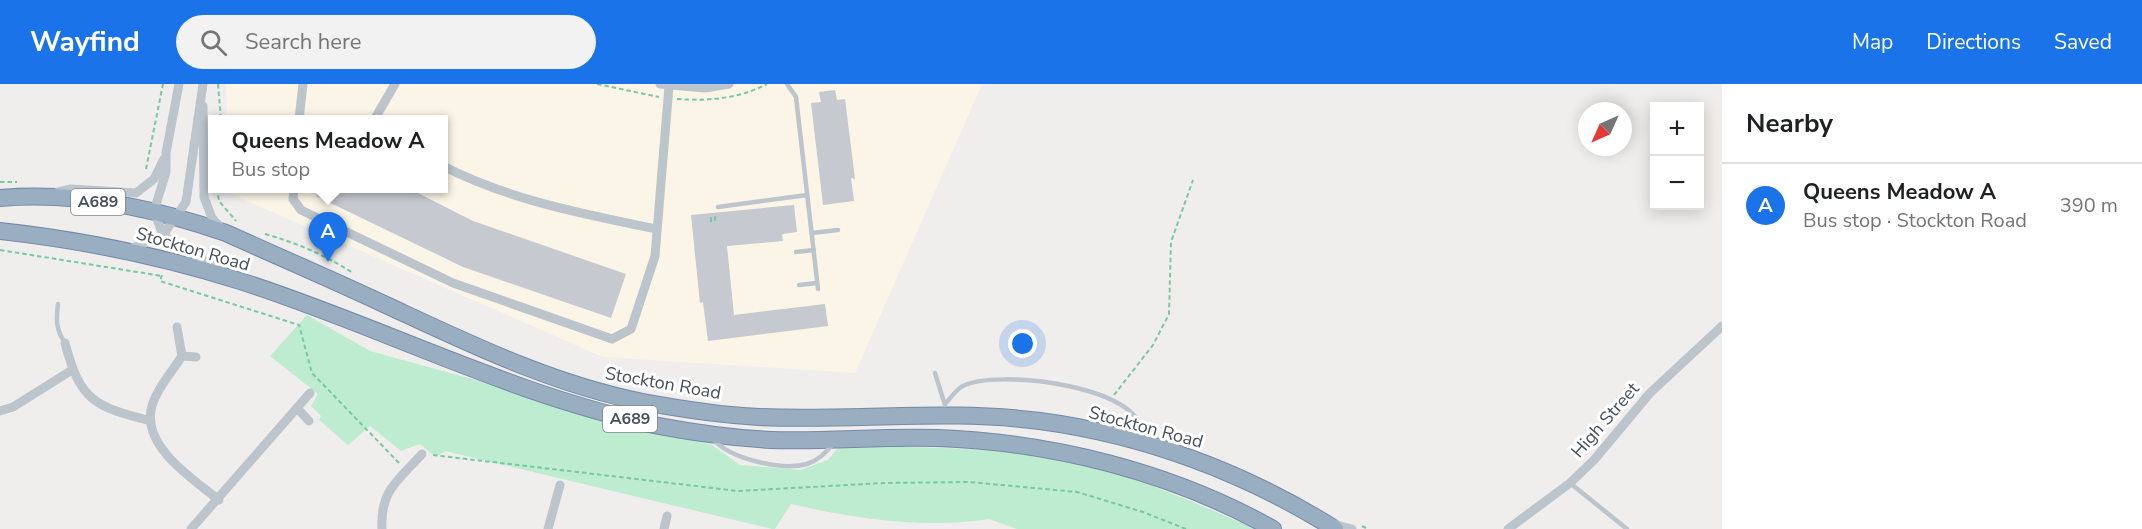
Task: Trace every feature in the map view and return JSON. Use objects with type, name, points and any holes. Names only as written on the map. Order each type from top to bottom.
[{"type":"highway","name":"Stockton Road","points":[[0,198],[44,195],[154,211],[178,217],[226,233],[530,368],[603,392],[693,411],[758,417],[946,410],[1040,421],[1140,442],[1209,464],[1244,479],[1330,526]]},
{"type":"highway","name":"Stockton Road","points":[[0,231],[126,250],[243,282],[547,396],[649,423],[769,440],[937,438],[1001,442],[1041,449],[1132,471],[1197,493],[1273,529]]},
{"type":"street","points":[[179,84],[166,153],[166,172],[154,211],[163,235],[191,255],[243,282]]},
{"type":"street","points":[[300,115],[303,84]]},
{"type":"street","points":[[377,115],[395,84]]},
{"type":"street","points":[[294,193],[293,199],[300,210],[443,278],[612,339],[632,329],[655,256],[665,85],[705,88],[729,84]]},
{"type":"street","points":[[203,86],[205,145],[202,178],[207,206],[213,218],[226,233]]},
{"type":"street","points":[[126,250],[163,235],[178,217],[186,202],[190,185],[193,139],[203,86]]},
{"type":"street","points":[[44,195],[72,189],[136,193],[154,179],[166,153]]},
{"type":"street","points":[[448,168],[464,177],[560,209],[656,229]]},
{"type":"street","name":"High Street","points":[[1508,529],[1570,483],[1594,460],[1650,393],[1722,326]]},
{"type":"street","points":[[177,327],[182,356],[151,409],[151,420],[157,439],[170,460],[219,500]]},
{"type":"street","points":[[65,343],[79,386],[96,402],[116,413],[151,420]]},
{"type":"street","points":[[182,356],[196,357]]},
{"type":"street","points":[[0,411],[13,407],[72,370]]},
{"type":"street","points":[[191,529],[219,500],[310,393]]},
{"type":"street","points":[[298,409],[309,421]]},
{"type":"street","points":[[382,529],[381,509],[384,497],[422,454]]},
{"type":"street","points":[[548,529],[560,485]]},
{"type":"street","points":[[546,500],[556,504]]},
{"type":"street","points":[[664,529],[667,516]]},
{"type":"street","points":[[1330,526],[1352,529]]},
{"type":"lane","points":[[787,84],[796,98],[817,286],[800,285]]},
{"type":"lane","points":[[718,207],[807,195]]},
{"type":"lane","points":[[812,233],[838,230]]},
{"type":"lane","points":[[796,252],[814,250]]},
{"type":"lane","points":[[58,304],[56,320],[59,334],[65,343]]},
{"type":"lane","points":[[935,373],[946,410]]},
{"type":"lane","points":[[946,410],[961,387],[1003,379],[1065,383],[1111,399],[1138,420],[1143,432],[1140,442]]},
{"type":"lane","points":[[708,433],[723,450],[746,459],[776,464],[805,464],[823,456],[836,440]]},
{"type":"lane","points":[[1570,483],[1627,529]]},
{"type":"path","points":[[144,173],[154,142],[163,84]]},
{"type":"path","points":[[218,84],[221,115]]},
{"type":"path","points":[[1111,399],[1153,345],[1169,314],[1170,242],[1193,180]]},
{"type":"path","points":[[218,193],[219,201],[233,218],[242,224]]},
{"type":"path","points":[[207,206],[219,201]]},
{"type":"path","points":[[711,222],[711,218],[715,217],[715,220]]},
{"type":"path","points":[[261,233],[295,242],[330,258],[357,276]]},
{"type":"path","points":[[0,250],[162,276]]},
{"type":"path","points":[[168,260],[160,281],[299,325],[312,373],[407,471]]},
{"type":"path","points":[[422,454],[738,491],[884,483],[969,482],[1077,492],[1143,512],[1186,529]]},
{"type":"shaded area","points":[[226,84],[982,84],[855,373],[603,357],[229,193],[448,193],[448,115],[227,115]]},
{"type":"green space","points":[[307,315],[370,351],[712,445],[740,465],[800,470],[828,460],[840,445],[947,448],[1027,454],[1080,463],[1131,478],[1256,529],[1017,529],[989,519],[916,523],[865,518],[791,504],[775,529],[772,529],[445,451],[436,457],[420,444],[401,451],[370,426],[348,445],[319,420],[321,416],[311,406],[318,394],[270,356]]},
{"type":"building","points":[[835,90],[837,100],[845,99],[855,179],[851,178],[854,201],[823,205],[811,103],[821,102],[819,92]]},
{"type":"building","points":[[317,193],[418,193],[473,221],[626,274],[611,318],[463,267],[316,196]]},
{"type":"building","points":[[794,205],[797,232],[782,234],[783,241],[727,246],[734,315],[825,304],[828,326],[708,341],[703,302],[700,303],[691,215]]},
{"type":"place","name":"Queens Meadow A","points":[[328,262]]}]
